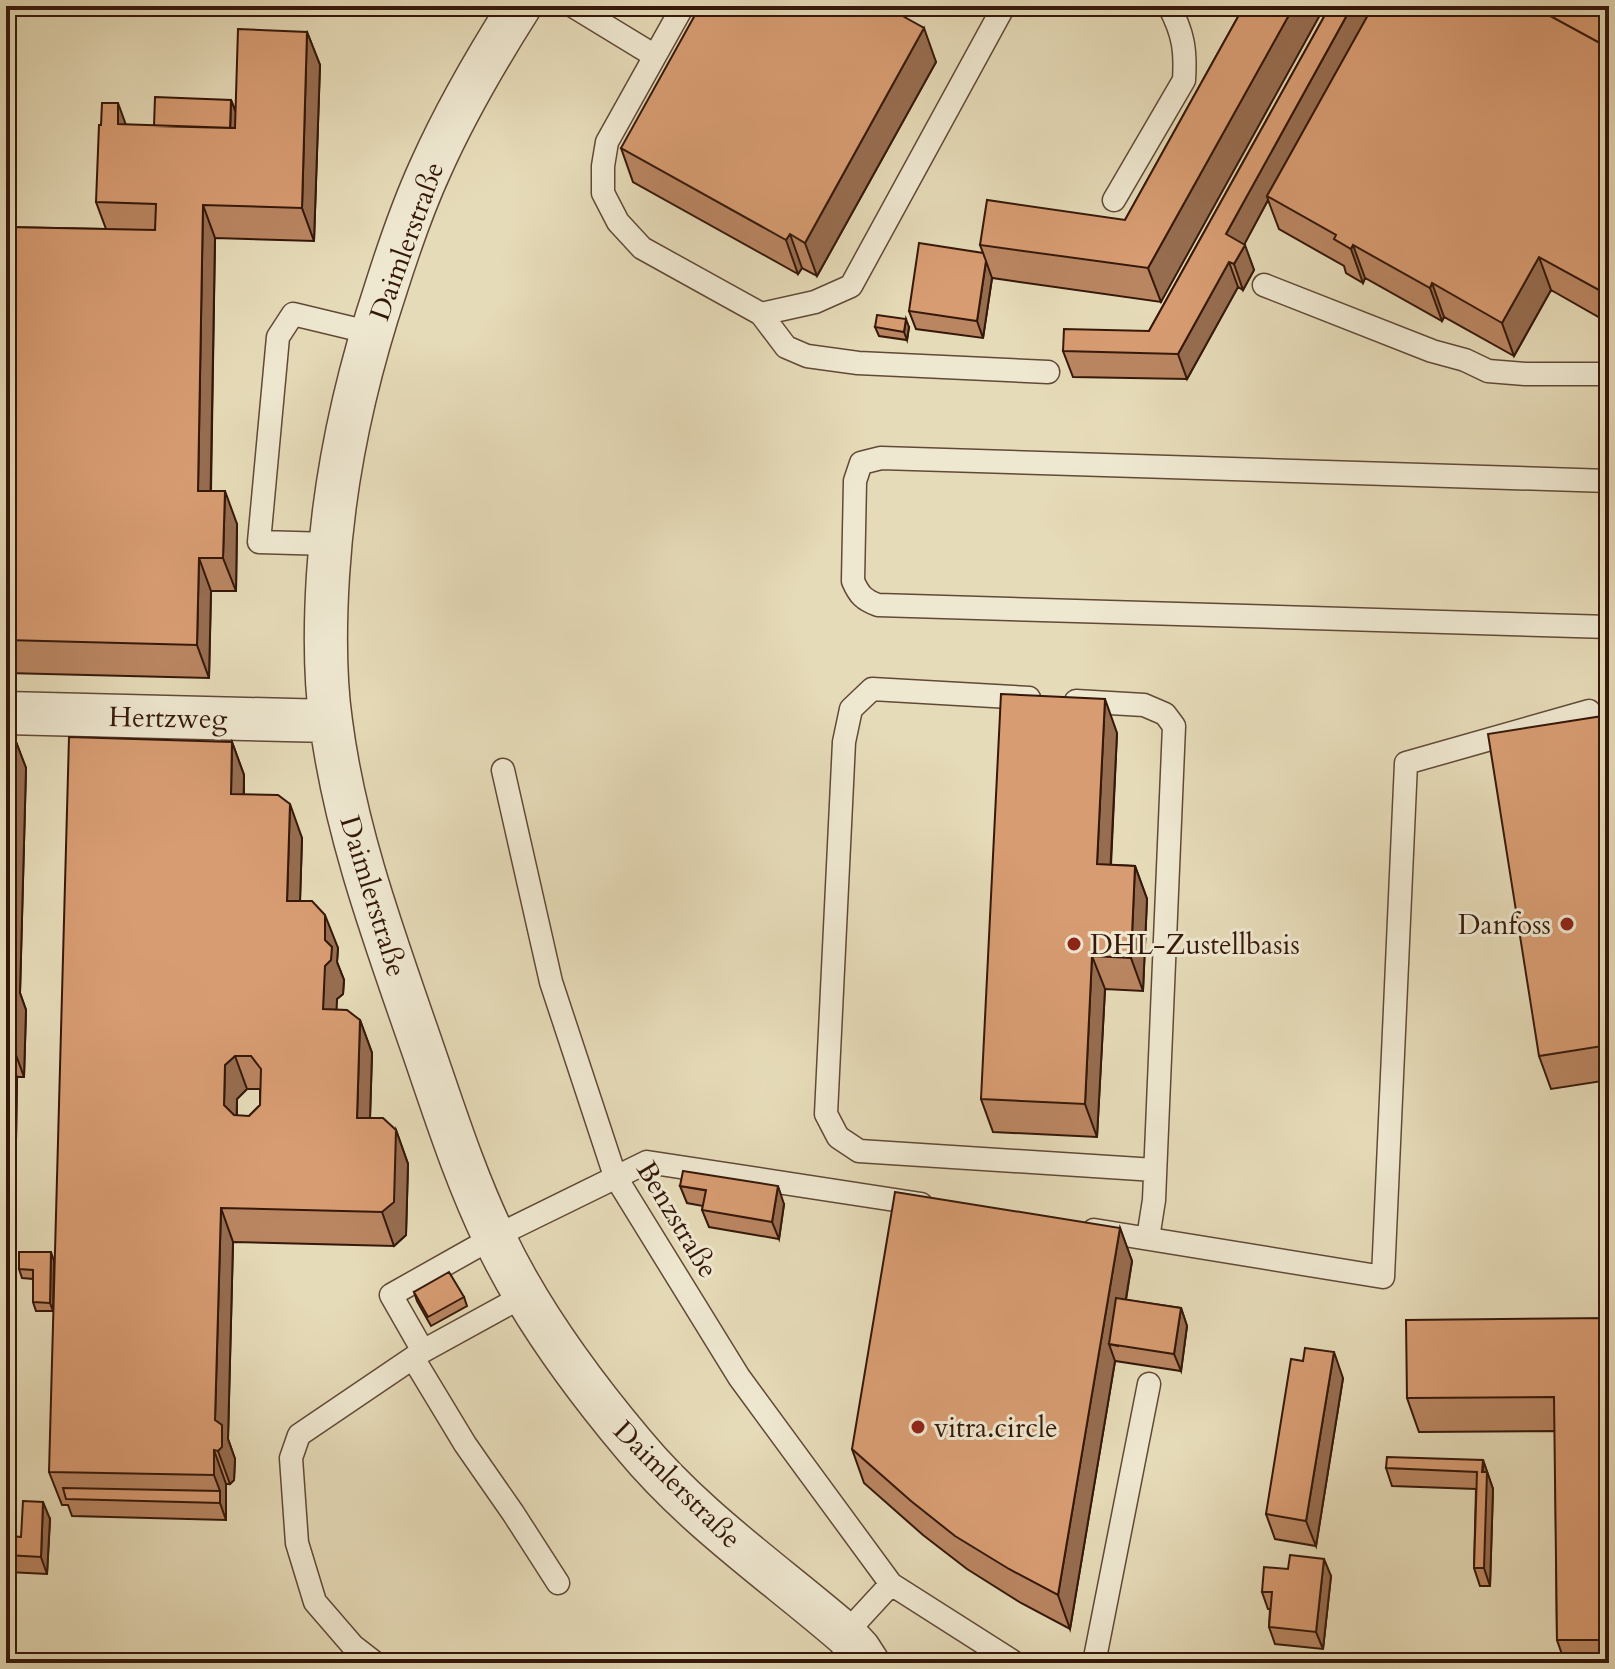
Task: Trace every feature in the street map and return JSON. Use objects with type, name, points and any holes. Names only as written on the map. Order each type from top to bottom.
[{"type":"street","name":"Daimlerstraße","points":[[520,6],[493,48],[432,164],[413,208],[361,369],[336,492],[325,629],[326,679],[338,766],[371,896],[448,1121],[494,1237],[525,1295],[603,1407],[657,1472],[723,1534],[857,1648]]},
{"type":"street","name":"Hertzweg","points":[[6,713],[330,721]]},
{"type":"lane","points":[[573,6],[655,56]]},
{"type":"lane","points":[[683,6],[607,142],[603,193],[618,222],[642,248],[761,314],[786,347],[807,356],[858,363],[1048,372]]},
{"type":"lane","points":[[761,314],[815,302],[851,286],[1004,6]]},
{"type":"lane","points":[[1114,200],[1184,80],[1186,59],[1181,29],[1169,6]]},
{"type":"lane","points":[[1264,285],[1488,371],[1609,374]]},
{"type":"lane","points":[[330,544],[259,542],[278,337],[293,314],[372,333]]},
{"type":"lane","points":[[1609,481],[881,458],[861,463],[855,481],[853,581],[857,593],[878,605],[1609,627]]},
{"type":"lane","points":[[1148,1238],[1154,1200],[1174,726],[1165,714],[1144,705],[872,689],[851,709],[844,742],[826,1114],[838,1137],[859,1151],[1155,1170]]},
{"type":"lane","points":[[1069,1226],[1383,1277],[1406,763],[1589,711]]},
{"type":"lane","name":"Benzstraße","points":[[503,770],[551,982],[615,1176],[739,1377],[891,1584]]},
{"type":"lane","points":[[558,1583],[465,1444],[391,1295],[494,1237],[647,1162],[944,1207]]},
{"type":"lane","points":[[375,1663],[353,1646],[315,1602],[297,1543],[291,1458],[299,1435],[418,1354],[525,1295]]},
{"type":"lane","points":[[1094,1663],[1149,1384]]},
{"type":"lane","points":[[857,1648],[891,1584],[1015,1663]]},
{"type":"building","points":[[700,6],[899,6],[903,8],[899,14],[924,28],[805,243],[790,234],[786,240],[621,148]]},
{"type":"building","points":[[1244,6],[1294,6],[1148,268],[980,245],[987,200],[1125,220]]},
{"type":"building","points":[[1330,6],[1352,6],[1226,234],[1245,245],[1234,264],[1229,262],[1178,354],[1063,351],[1064,329],[1149,331]]},
{"type":"building","points":[[1373,6],[1532,6],[1609,48],[1608,295],[1539,257],[1502,323],[1432,283],[1430,288],[1353,245],[1351,249],[1334,239],[1336,235],[1267,196]]},
{"type":"building","points":[[1532,6],[1609,6],[1609,48]]},
{"type":"building","points":[[238,29],[307,32],[302,208],[203,205],[198,491],[225,491],[223,558],[199,558],[197,645],[6,640],[6,227],[155,230],[156,204],[96,202],[102,103],[118,103],[118,124],[235,128]]},
{"type":"building","points":[[155,97],[231,100],[230,128],[154,126]]},
{"type":"building","points":[[919,243],[983,253],[986,261],[977,321],[909,311]]},
{"type":"building","points":[[877,315],[906,319],[904,332],[875,327]]},
{"type":"building","name":"DHL-Zustellbasis","points":[[1001,694],[1105,699],[1097,864],[1135,866],[1131,958],[1092,956],[1085,1104],[981,1099]]},
{"type":"building","name":"Danfoss","points":[[1609,715],[1609,1045],[1539,1056],[1488,734]]},
{"type":"building","points":[[6,734],[13,734],[7,977],[14,976],[12,1044],[6,1044]]},
{"type":"building","points":[[69,737],[232,742],[231,794],[278,795],[290,804],[287,901],[312,901],[325,915],[325,940],[332,947],[331,960],[325,966],[323,1009],[347,1010],[360,1020],[357,1118],[383,1118],[396,1130],[394,1202],[382,1212],[221,1208],[215,1420],[222,1425],[222,1447],[214,1450],[214,1475],[49,1472]],"holes":[[[235,1056],[251,1056],[261,1069],[260,1105],[249,1116],[234,1115],[224,1105],[225,1065]]]},
{"type":"building","points":[[683,1171],[778,1186],[772,1222],[702,1210],[706,1190],[680,1186]]},
{"type":"building","points":[[895,1192],[1120,1228],[1058,1595],[955,1536],[852,1449]]},
{"type":"building","points":[[19,1252],[51,1252],[50,1303],[33,1302],[33,1270],[19,1269]]},
{"type":"building","points":[[449,1272],[464,1297],[428,1317],[414,1292]]},
{"type":"building","points":[[1116,1298],[1181,1308],[1174,1354],[1109,1344]]},
{"type":"building","points":[[1609,1318],[1609,1640],[1557,1640],[1554,1397],[1407,1398],[1406,1320]]},
{"type":"building","points":[[1305,1348],[1334,1352],[1306,1521],[1266,1514],[1291,1359],[1303,1361]]},
{"type":"building","points":[[1387,1457],[1483,1460],[1482,1472],[1487,1472],[1484,1568],[1474,1568],[1477,1472],[1386,1468]]},
{"type":"building","points":[[63,1488],[220,1491],[220,1503],[66,1499]]},
{"type":"building","points":[[23,1501],[43,1502],[41,1557],[6,1555],[6,1536],[21,1537]]},
{"type":"building","points":[[1290,1555],[1324,1559],[1316,1632],[1269,1627],[1272,1592],[1262,1592],[1264,1567],[1288,1569]]},
{"type":"place","name":"Danfoss","points":[[1567,924]]},
{"type":"place","name":"DHL-Zustellbasis","points":[[1074,944]]},
{"type":"place","name":"vitra.circle","points":[[918,1427]]}]
